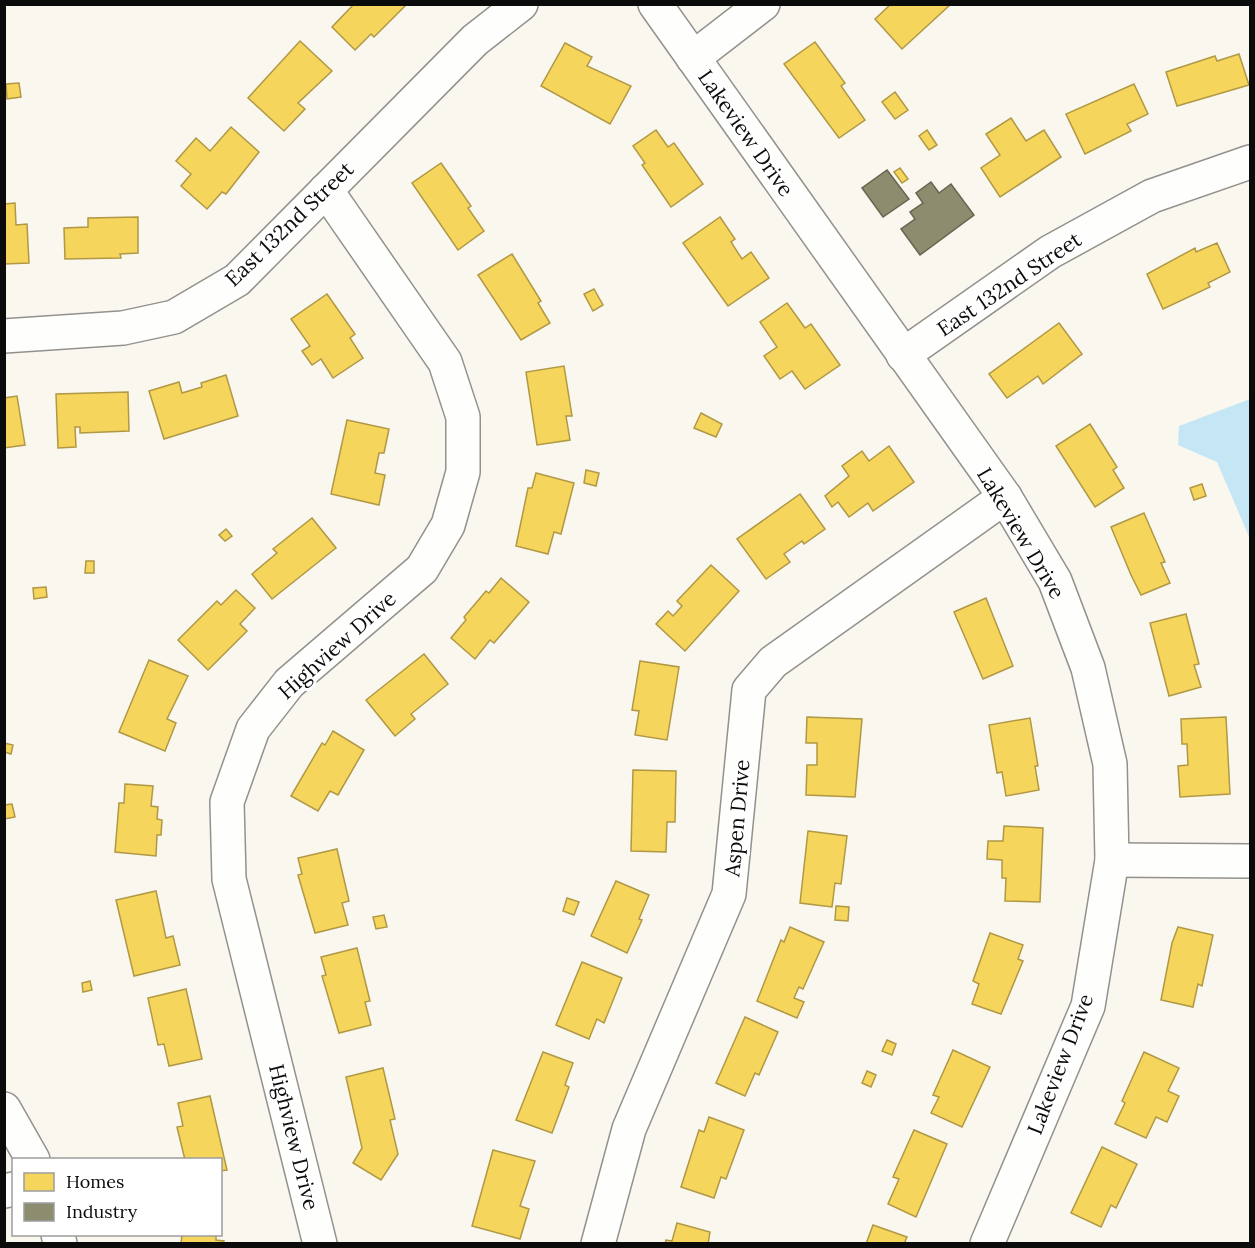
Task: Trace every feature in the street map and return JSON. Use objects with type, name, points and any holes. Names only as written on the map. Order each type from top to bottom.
[{"type":"street","name":"East 132nd Street","points":[[4,336],[123,328],[174,316],[237,280],[475,40],[521,4]]},
{"type":"street","name":"Lakeview Drive","points":[[655,4],[1005,497],[1055,581],[1088,668],[1110,764],[1112,860],[1088,1006],[987,1244]]},
{"type":"street","points":[[693,58],[764,4]]},
{"type":"street","name":"East 132nd Street","points":[[903,355],[1050,252],[1152,196],[1251,162]]},
{"type":"street","name":"Highview Drive","points":[[320,1244],[229,879],[227,802],[253,729],[289,683],[422,569],[448,525],[463,472],[463,417],[445,362],[326,190]]},
{"type":"street","name":"Aspen Drive","points":[[597,1244],[629,1129],[729,894],[749,690],[773,662],[1005,497]]},
{"type":"street","points":[[1112,860],[1251,861]]},
{"type":"street","points":[[4,1109],[32,1158]]},
{"type":"water","points":[[1250,399],[1250,539],[1217,462],[1178,445],[1179,426]]},
{"type":"building: Homes","points":[[354,4],[407,4],[374,37],[371,34],[355,50],[332,27]]},
{"type":"building: Homes","points":[[891,4],[951,4],[902,49],[875,19]]},
{"type":"building: Homes","points":[[300,41],[332,71],[298,103],[305,109],[284,131],[248,98]]},
{"type":"building: Homes","points":[[815,42],[845,83],[841,86],[865,120],[839,138],[784,64]]},
{"type":"building: Homes","points":[[565,43],[592,57],[587,66],[631,86],[610,124],[541,86]]},
{"type":"building: Homes","points":[[1239,54],[1249,85],[1177,106],[1166,72],[1215,56],[1217,61]]},
{"type":"building: Homes","points":[[19,83],[21,97],[7,99],[6,84]]},
{"type":"building: Homes","points":[[1134,84],[1148,114],[1127,124],[1131,131],[1085,154],[1066,114]]},
{"type":"building: Homes","points":[[895,92],[908,110],[895,119],[882,102]]},
{"type":"building: Homes","points":[[1011,118],[1026,141],[1044,130],[1061,157],[1000,197],[981,168],[1000,155],[986,134]]},
{"type":"building: Homes","points":[[231,127],[259,152],[226,194],[222,192],[207,209],[181,186],[191,174],[176,161],[196,138],[210,151]]},
{"type":"building: Homes","points":[[656,130],[668,147],[674,143],[703,184],[671,207],[642,165],[645,163],[633,146]]},
{"type":"building: Homes","points":[[927,130],[937,145],[929,150],[919,136]]},
{"type":"building: Homes","points":[[441,163],[471,206],[468,208],[484,231],[458,250],[412,183]]},
{"type":"building: Homes","points":[[900,168],[908,179],[902,183],[894,172]]},
{"type":"building: Homes","points":[[15,203],[16,225],[27,224],[29,263],[4,264],[4,204]]},
{"type":"building: Homes","points":[[138,217],[138,253],[120,254],[121,258],[65,259],[64,228],[88,227],[88,218]]},
{"type":"building: Homes","points":[[720,217],[735,239],[731,242],[742,259],[751,252],[769,278],[728,306],[683,243]]},
{"type":"building: Homes","points":[[1217,243],[1230,272],[1208,283],[1210,287],[1163,309],[1147,274],[1195,248],[1196,252]]},
{"type":"building: Homes","points":[[512,254],[541,301],[538,303],[550,323],[521,340],[478,275]]},
{"type":"building: Homes","points":[[594,289],[603,305],[593,311],[584,294]]},
{"type":"building: Homes","points":[[327,294],[355,334],[350,338],[363,358],[333,378],[321,359],[312,365],[302,351],[310,346],[291,319]]},
{"type":"building: Homes","points":[[787,303],[805,328],[811,324],[840,365],[805,389],[792,371],[780,379],[764,356],[777,347],[760,322]]},
{"type":"building: Homes","points":[[1059,323],[1082,354],[1043,384],[1038,376],[1007,398],[989,374]]},
{"type":"building: Homes","points":[[564,366],[572,416],[566,416],[570,440],[537,445],[526,372]]},
{"type":"building: Homes","points":[[226,375],[238,416],[164,439],[149,391],[179,382],[182,393],[202,387],[201,383]]},
{"type":"building: Homes","points":[[128,392],[129,431],[80,433],[80,427],[75,427],[76,447],[58,448],[56,394]]},
{"type":"building: Homes","points":[[17,396],[25,445],[4,448],[4,398]]},
{"type":"building: Homes","points":[[701,413],[722,424],[716,437],[694,428]]},
{"type":"building: Homes","points":[[347,420],[389,429],[384,453],[379,453],[375,473],[385,475],[379,505],[331,494]]},
{"type":"building: Homes","points":[[1090,424],[1117,467],[1113,470],[1124,488],[1095,507],[1056,446]]},
{"type":"building: Homes","points":[[889,446],[914,482],[873,511],[868,503],[849,517],[838,502],[832,507],[825,496],[849,476],[842,466],[862,451],[869,461]]},
{"type":"building: Homes","points":[[586,470],[599,473],[596,486],[584,483]]},
{"type":"building: Homes","points":[[536,473],[574,483],[561,534],[554,532],[548,554],[516,546],[528,488],[532,488]]},
{"type":"building: Homes","points":[[1202,484],[1206,496],[1194,500],[1190,488]]},
{"type":"building: Homes","points":[[800,494],[825,529],[804,544],[802,541],[784,554],[790,562],[766,579],[737,539]]},
{"type":"building: Homes","points":[[1144,513],[1165,562],[1161,563],[1170,583],[1141,595],[1111,527]]},
{"type":"building: Homes","points":[[312,518],[336,548],[272,599],[252,574],[277,553],[273,549]]},
{"type":"building: Homes","points":[[226,529],[232,536],[225,541],[219,535]]},
{"type":"building: Homes","points":[[86,561],[94,561],[94,573],[85,573]]},
{"type":"building: Homes","points":[[711,565],[739,591],[685,651],[656,624],[668,611],[673,616],[682,606],[677,601]]},
{"type":"building: Homes","points":[[501,578],[529,602],[494,643],[490,640],[475,659],[451,638],[466,620],[464,617],[486,591],[489,593]]},
{"type":"building: Homes","points":[[46,587],[47,597],[34,599],[33,588]]},
{"type":"building: Homes","points":[[236,590],[255,608],[240,624],[247,631],[208,670],[178,640],[217,601],[221,605]]},
{"type":"building: Homes","points":[[986,598],[1013,666],[983,679],[954,612]]},
{"type":"building: Homes","points":[[1186,614],[1199,664],[1194,665],[1201,687],[1169,696],[1150,623]]},
{"type":"building: Homes","points":[[424,654],[448,684],[411,714],[415,719],[395,736],[366,700]]},
{"type":"building: Homes","points":[[149,660],[188,676],[167,719],[176,723],[165,751],[119,732]]},
{"type":"building: Homes","points":[[640,661],[679,667],[667,740],[635,735],[639,711],[632,710]]},
{"type":"building: Homes","points":[[807,717],[862,719],[855,797],[806,795],[807,765],[817,765],[817,743],[806,743]]},
{"type":"building: Homes","points":[[1226,717],[1230,794],[1180,797],[1178,766],[1188,765],[1187,744],[1182,744],[1181,719]]},
{"type":"building: Homes","points":[[1030,718],[1038,766],[1035,766],[1039,790],[1006,796],[1002,772],[997,773],[989,725]]},
{"type":"building: Homes","points":[[333,731],[364,750],[338,795],[330,791],[318,811],[291,796],[322,743],[325,745]]},
{"type":"building: Homes","points":[[4,743],[13,745],[11,754],[4,752]]},
{"type":"building: Homes","points":[[633,770],[676,771],[675,822],[667,822],[666,852],[631,851]]},
{"type":"building: Homes","points":[[125,784],[153,786],[151,806],[158,807],[157,819],[162,820],[161,835],[157,835],[156,856],[115,852],[119,803],[124,803]]},
{"type":"building: Homes","points":[[12,804],[15,817],[4,819],[4,805]]},
{"type":"building: Homes","points":[[1004,826],[1043,828],[1040,902],[1005,901],[1006,878],[1002,878],[1002,860],[987,859],[988,841],[1003,841]]},
{"type":"building: Homes","points":[[808,831],[847,836],[841,884],[835,883],[832,907],[800,903]]},
{"type":"building: Homes","points":[[337,849],[349,901],[342,903],[348,925],[315,933],[298,875],[302,874],[298,858]]},
{"type":"building: Homes","points":[[616,881],[649,895],[639,919],[642,920],[627,953],[591,936]]},
{"type":"building: Homes","points":[[156,891],[166,938],[173,936],[180,965],[134,976],[116,900]]},
{"type":"building: Homes","points":[[567,898],[579,902],[574,915],[563,911]]},
{"type":"building: Homes","points":[[836,906],[849,907],[848,921],[835,920]]},
{"type":"building: Homes","points":[[384,915],[387,927],[376,929],[373,917]]},
{"type":"building: Homes","points":[[790,927],[824,942],[803,989],[799,987],[794,998],[804,1002],[797,1018],[757,1001],[781,940],[784,942]]},
{"type":"building: Homes","points":[[1178,927],[1213,935],[1202,986],[1198,984],[1193,1007],[1161,1000],[1172,943]]},
{"type":"building: Homes","points":[[990,933],[1023,945],[1018,959],[1023,961],[1001,1014],[972,1004],[979,984],[973,981]]},
{"type":"building: Homes","points":[[357,948],[370,1001],[365,1002],[371,1025],[339,1033],[322,976],[326,975],[321,957]]},
{"type":"building: Homes","points":[[582,962],[622,978],[604,1023],[597,1019],[589,1039],[556,1025]]},
{"type":"building: Homes","points":[[90,981],[92,990],[83,992],[82,983]]},
{"type":"building: Homes","points":[[186,989],[202,1059],[169,1066],[164,1044],[158,1045],[148,998]]},
{"type":"building: Homes","points":[[745,1017],[778,1032],[759,1075],[755,1073],[745,1096],[716,1083]]},
{"type":"building: Homes","points":[[887,1040],[896,1044],[892,1055],[882,1051]]},
{"type":"building: Homes","points":[[953,1050],[990,1067],[962,1127],[931,1113],[939,1097],[933,1095]]},
{"type":"building: Homes","points":[[543,1052],[573,1063],[565,1085],[569,1087],[552,1133],[516,1120]]},
{"type":"building: Homes","points":[[1144,1052],[1179,1068],[1168,1091],[1179,1096],[1167,1122],[1156,1117],[1146,1138],[1115,1124],[1125,1103],[1122,1101]]},
{"type":"building: Homes","points":[[383,1068],[395,1119],[390,1120],[398,1154],[381,1180],[353,1163],[362,1148],[346,1077]]},
{"type":"building: Homes","points":[[867,1071],[876,1075],[871,1087],[862,1083]]},
{"type":"building: Homes","points":[[210,1096],[227,1170],[222,1171],[222,1158],[185,1158],[177,1127],[183,1126],[178,1103]]},
{"type":"building: Homes","points":[[709,1117],[744,1130],[726,1179],[721,1177],[714,1198],[681,1187],[699,1130],[704,1132]]},
{"type":"building: Homes","points":[[914,1130],[947,1144],[916,1217],[888,1204],[899,1179],[893,1177]]},
{"type":"building: Homes","points":[[1102,1147],[1137,1164],[1116,1208],[1111,1205],[1101,1227],[1071,1213]]},
{"type":"building: Homes","points":[[493,1150],[535,1161],[520,1206],[529,1209],[520,1239],[472,1226]]},
{"type":"building: Homes","points":[[677,1223],[710,1232],[708,1244],[665,1244],[666,1240],[672,1241]]},
{"type":"building: Homes","points":[[873,1225],[907,1237],[904,1244],[866,1244]]},
{"type":"building: Homes","points":[[182,1236],[216,1236],[216,1240],[224,1241],[223,1244],[181,1244]]},
{"type":"building: Industry","points":[[887,170],[909,199],[883,217],[862,188]]},
{"type":"building: Industry","points":[[931,182],[939,193],[951,184],[974,215],[920,255],[901,229],[915,219],[910,212],[923,203],[916,193]]}]
